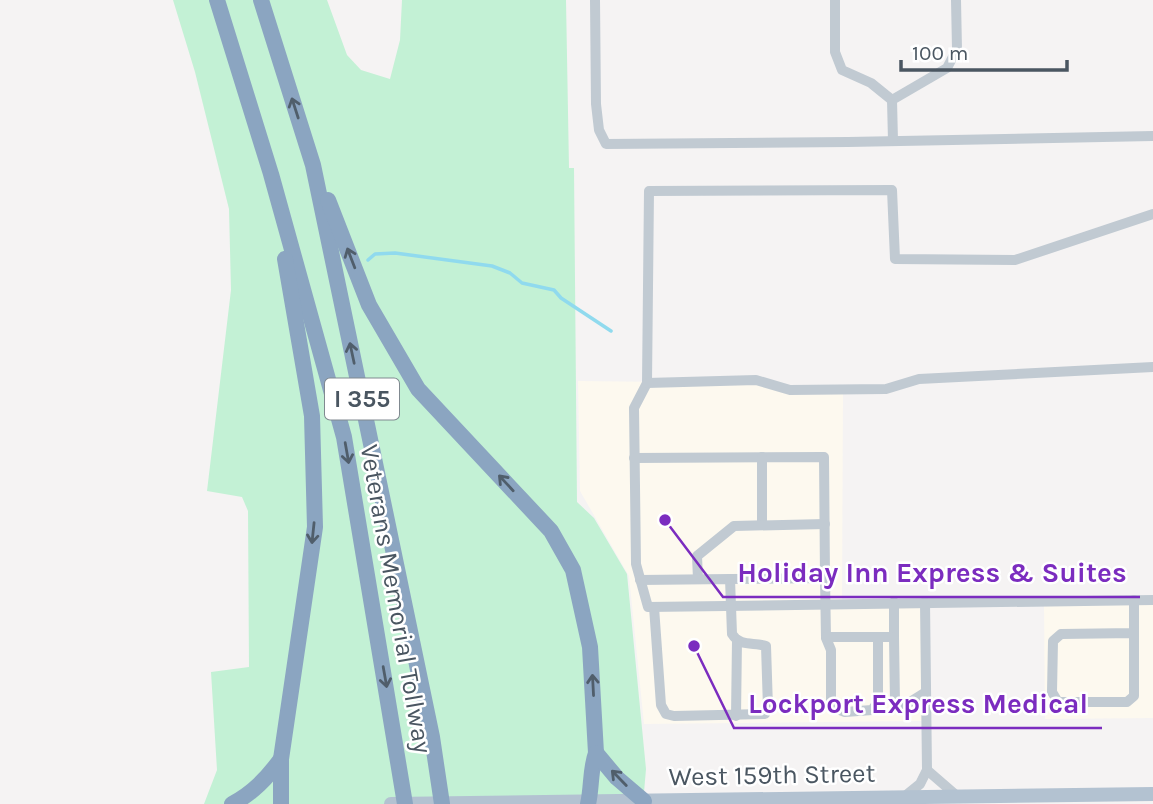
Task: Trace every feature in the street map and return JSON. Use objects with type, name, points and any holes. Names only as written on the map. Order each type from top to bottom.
[{"type":"highway","name":"Veterans Memorial Tollway","points":[[217,0],[271,174],[344,437],[405,804]]},
{"type":"highway","name":"Veterans Memorial Tollway","points":[[261,0],[313,165],[426,709],[442,804]]},
{"type":"highway","points":[[306,142],[369,305],[418,389],[551,531],[573,570],[590,647],[596,753],[592,764],[588,803]]},
{"type":"highway","points":[[271,174],[312,416],[315,527],[281,759],[281,804]]},
{"type":"highway","points":[[596,753],[617,778],[644,801]]},
{"type":"highway","points":[[232,804],[267,778],[281,759]]},
{"type":"main road","name":"West 159th Street","points":[[391,804],[1153,794]]},
{"type":"lane","points":[[595,0],[596,104],[599,131],[606,144],[893,142],[1153,136]]},
{"type":"lane","points":[[835,0],[835,52],[842,70],[871,83],[892,100],[893,142]]},
{"type":"lane","points":[[892,100],[947,68],[957,49],[956,0]]},
{"type":"lane","points":[[1153,214],[1015,260],[895,259],[892,190],[649,191],[647,383],[634,408],[636,564],[648,607],[1153,600]]},
{"type":"lane","points":[[647,383],[756,380],[790,390],[886,389],[919,379],[1153,367]]},
{"type":"lane","points":[[762,457],[762,525]]},
{"type":"lane","points":[[635,458],[824,457],[826,637],[831,650],[831,701],[835,708],[845,712],[872,710],[878,702],[878,637]]},
{"type":"lane","points":[[698,579],[697,556],[734,526],[825,524]]},
{"type":"lane","points":[[640,580],[825,578]]},
{"type":"lane","points":[[654,607],[661,705],[666,714],[761,716],[768,708],[766,646],[744,644],[732,634],[730,579]]},
{"type":"lane","points":[[1134,633],[1061,634],[1053,641],[1052,692],[1058,702],[1127,702],[1134,696],[1135,600]]},
{"type":"lane","points":[[894,602],[895,704],[907,704],[926,692]]},
{"type":"lane","points":[[904,797],[920,783],[927,770],[925,602]]},
{"type":"lane","points":[[826,637],[894,637]]},
{"type":"lane","points":[[736,716],[737,640]]},
{"type":"lane","points":[[907,704],[926,717]]},
{"type":"lane","points":[[927,770],[957,796]]},
{"type":"shaded area","points":[[578,381],[756,383],[843,392],[842,606],[923,604],[923,721],[644,724],[629,576],[580,491]]},
{"type":"shaded area","points":[[1044,603],[1153,603],[1153,718],[1045,719]]},
{"type":"green space","points":[[173,0],[327,0],[347,55],[361,70],[390,79],[400,40],[402,0],[566,0],[569,168],[574,168],[577,502],[594,518],[627,574],[646,769],[643,804],[204,804],[217,770],[211,672],[249,667],[248,511],[242,497],[207,491],[231,290],[229,209],[195,72]]},
{"type":"waterway","points":[[368,260],[375,254],[395,253],[492,266],[510,273],[522,283],[554,290],[561,298],[611,331]]},
{"type":"place","name":"Holiday Inn Express & Suites","points":[[665,520]]},
{"type":"place","name":"Lockport Express Medical","points":[[694,646]]}]
